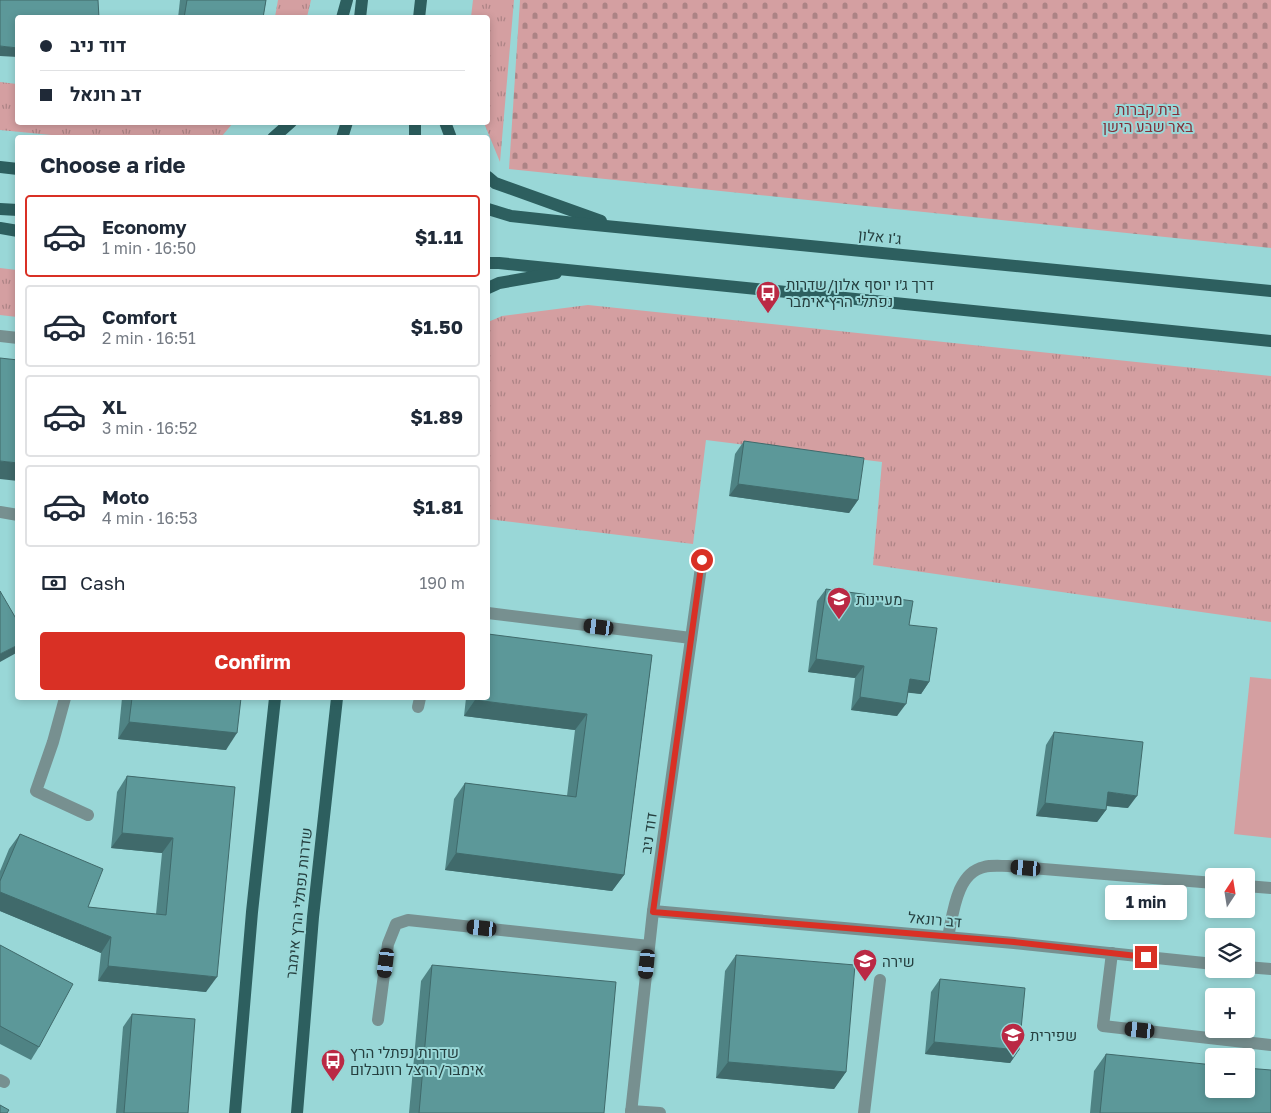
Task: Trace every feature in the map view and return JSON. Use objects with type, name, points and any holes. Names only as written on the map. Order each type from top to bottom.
[{"type":"main road","points":[[343,15],[348,0]]},
{"type":"main road","points":[[360,15],[362,0]]},
{"type":"main road","points":[[419,15],[421,0]]},
{"type":"main road","points":[[426,0],[427,15]]},
{"type":"main road","points":[[276,135],[288,125]]},
{"type":"main road","points":[[0,167],[15,169]]},
{"type":"main road","points":[[490,179],[495,183],[620,227]]},
{"type":"main road","points":[[0,209],[15,210]]},
{"type":"main road","name":"ג'ו אלון","points":[[490,210],[511,216],[1271,291]]},
{"type":"main road","points":[[0,228],[15,231]]},
{"type":"main road","points":[[490,263],[1271,341]]},
{"type":"main road","points":[[490,287],[499,283],[570,270]]},
{"type":"main road","points":[[235,1113],[252,912],[275,700]]},
{"type":"main road","name":"שדרות נפתלי הרץ אימבר","points":[[297,1113],[314,908],[338,700]]},
{"type":"street","points":[[0,336],[15,338]]},
{"type":"street","points":[[0,512],[15,514]]},
{"type":"street","name":"דוד ניב","points":[[660,1113],[631,1112],[653,912],[702,560]]},
{"type":"street","points":[[490,613],[691,638]]},
{"type":"street","points":[[64,700],[54,742],[36,791],[88,815]]},
{"type":"street","points":[[948,937],[958,892],[970,874],[983,867],[1008,866],[1205,883]]},
{"type":"street","points":[[1255,887],[1271,888]]},
{"type":"street","name":"דב רונאל","points":[[653,912],[948,937],[1205,963]]},
{"type":"street","points":[[378,1020],[388,944],[396,924],[408,920],[649,946]]},
{"type":"street","points":[[1112,953],[1103,1026],[1271,1045]]},
{"type":"street","points":[[1255,968],[1271,970]]},
{"type":"street","points":[[864,1113],[880,980]]},
{"type":"green space","points":[[278,0],[311,0],[307,15],[275,15]]},
{"type":"green space","points":[[473,0],[514,0],[500,162],[485,125],[490,125],[490,15],[471,15]]},
{"type":"green space","name":"בית קברות באר שבע הישן","points":[[520,0],[1271,0],[1271,248],[509,169]]},
{"type":"green space","points":[[0,82],[15,84],[15,125],[231,125],[223,135],[51,135],[0,130]]},
{"type":"green space","points":[[0,268],[15,270],[15,317],[0,315]]},
{"type":"green space","points":[[588,305],[1271,376],[1271,622],[873,565],[882,462],[706,440],[693,544],[490,519],[490,321],[502,316]]},
{"type":"green space","points":[[1250,677],[1271,679],[1271,838],[1234,834]]},
{"type":"building","points":[[0,0],[98,0],[99,15],[15,15],[15,48],[0,46]]},
{"type":"building","points":[[187,0],[266,0],[264,15],[184,15]]},
{"type":"building","points":[[0,358],[15,360],[15,463],[0,461]]},
{"type":"building","points":[[744,441],[864,458],[858,500],[738,484]]},
{"type":"building","points":[[826,589],[913,601],[909,625],[937,628],[929,682],[910,679],[906,704],[860,697],[864,666],[816,659]]},
{"type":"building","points":[[0,591],[15,617],[15,646],[0,654]]},
{"type":"building","points":[[490,634],[652,655],[624,875],[456,853],[465,783],[576,797],[587,714],[475,700],[490,700]]},
{"type":"building","points":[[132,700],[241,700],[237,733],[129,722]]},
{"type":"building","points":[[1054,732],[1143,742],[1137,796],[1108,792],[1106,810],[1045,803]]},
{"type":"building","points":[[127,776],[235,787],[217,977],[108,966],[111,937],[0,892],[0,881],[20,834],[103,869],[88,907],[166,915],[173,838],[122,833]]},
{"type":"building","points":[[0,945],[73,984],[39,1047],[0,1026]]},
{"type":"building","points":[[736,955],[855,965],[846,1072],[728,1062]]},
{"type":"building","points":[[432,965],[616,982],[604,1113],[419,1113]]},
{"type":"building","points":[[940,979],[1025,988],[1019,1050],[934,1042]]},
{"type":"building","points":[[132,1014],[195,1019],[188,1113],[124,1113]]},
{"type":"building","points":[[1106,1054],[1205,1064],[1205,1098],[1255,1098],[1255,1069],[1271,1070],[1271,1113],[1100,1113]]},
{"type":"building","points":[[0,1105],[9,1110],[7,1113],[0,1113]]},
{"type":"place","name":"דרך ג׳ו יוסף אלון/שדרות נפתלי הרץ אימבר","points":[[768,314]]},
{"type":"place","name":"מעיינות","points":[[839,620]]},
{"type":"place","name":"שירה","points":[[865,982]]},
{"type":"place","name":"שפירית","points":[[1013,1056]]},
{"type":"place","name":"שדרות נפתלי הרץ אימבר/הרצל רוזנבלום","points":[[333,1082]]},
{"type":"route","points":[[702,560],[653,912],[1014,942],[1146,957]]}]
